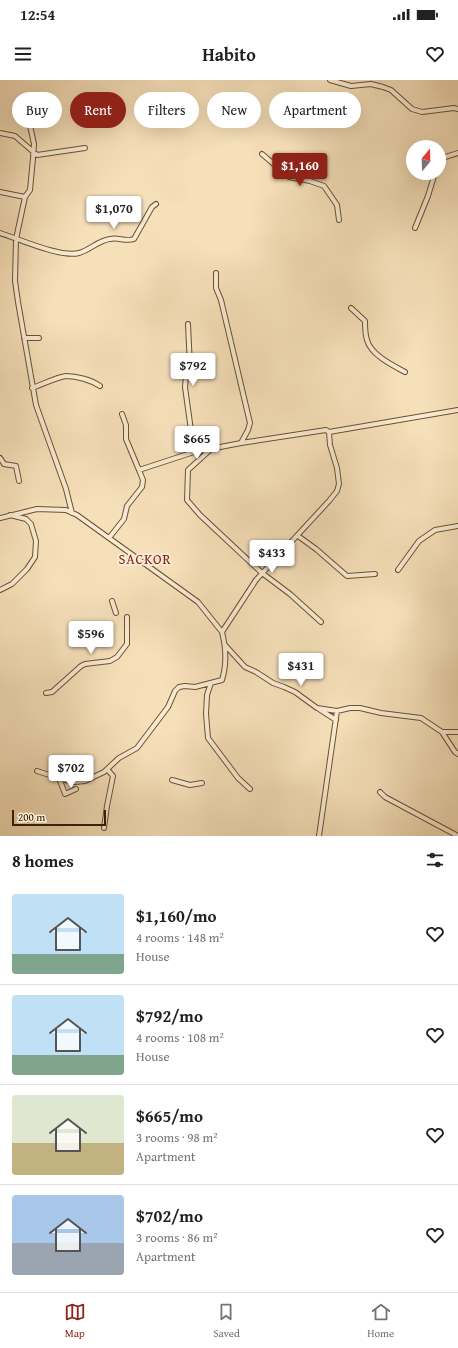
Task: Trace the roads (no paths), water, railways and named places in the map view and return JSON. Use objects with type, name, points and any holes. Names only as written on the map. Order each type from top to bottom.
[{"type":"street","points":[[330,80],[351,86],[371,84],[383,87],[391,90],[412,109],[422,112],[454,108],[458,109]]},
{"type":"street","points":[[31,128],[34,144],[30,190],[25,197],[16,239],[15,281],[32,388],[41,423],[66,489],[72,513]]},
{"type":"street","points":[[0,133],[15,136],[24,143],[33,154],[37,155],[85,148]]},
{"type":"street","points":[[446,157],[458,153]]},
{"type":"street","points":[[262,154],[289,177],[310,181],[324,186],[337,205],[339,220]]},
{"type":"street","points":[[415,228],[433,180]]},
{"type":"street","points":[[0,192],[25,197]]},
{"type":"street","points":[[0,233],[60,253],[74,254],[109,239],[134,239],[152,207],[156,204]]},
{"type":"street","points":[[216,273],[216,288],[221,300],[250,423],[241,443]]},
{"type":"street","points":[[351,308],[365,321],[367,341],[370,348],[383,360],[405,372]]},
{"type":"street","points":[[188,324],[190,367],[186,376],[185,387],[194,452]]},
{"type":"street","points":[[24,338],[39,338]]},
{"type":"street","points":[[32,388],[65,376],[81,378],[100,386]]},
{"type":"street","points":[[139,470],[194,452],[241,443],[326,430],[329,432],[425,414],[458,410]]},
{"type":"street","points":[[109,538],[124,519],[127,506],[142,487],[143,480],[126,439],[126,425],[122,414]]},
{"type":"street","points":[[222,632],[256,580],[298,536],[329,501],[336,490],[339,484],[337,468],[330,445],[329,432]]},
{"type":"street","points":[[210,449],[188,470],[186,500],[262,573],[290,594],[321,622]]},
{"type":"street","points":[[0,458],[4,464],[16,466],[19,481]]},
{"type":"street","points":[[0,518],[37,509],[66,510],[78,515],[198,602],[222,632],[225,645],[226,663],[222,680],[195,687],[179,687],[175,691],[168,707],[137,748],[119,758],[107,769],[85,781],[75,782],[37,771]]},
{"type":"street","points":[[0,590],[12,584],[27,570],[35,557],[36,541],[31,524],[26,519],[10,515]]},
{"type":"street","points":[[398,570],[419,541],[435,530],[458,526]]},
{"type":"street","points":[[298,536],[316,549],[346,576],[375,574]]},
{"type":"street","points":[[112,601],[116,613]]},
{"type":"street","points":[[46,693],[52,692],[81,666],[85,664],[110,661],[117,657],[127,644],[127,617]]},
{"type":"street","points":[[225,645],[246,667],[273,683],[295,692],[336,720]]},
{"type":"street","points":[[211,683],[207,695],[206,714],[208,738],[238,778],[250,789]]},
{"type":"street","points":[[317,708],[337,711],[350,708],[360,708],[381,713],[421,718],[442,732],[454,752],[458,754]]},
{"type":"street","points":[[319,836],[337,711]]},
{"type":"street","points":[[442,732],[458,732]]},
{"type":"street","points":[[104,828],[113,776],[107,769]]},
{"type":"street","points":[[59,778],[65,794],[76,789]]},
{"type":"street","points":[[172,780],[190,785],[202,783]]},
{"type":"street","points":[[380,792],[385,797],[458,836]]},
{"type":"district","name":"SACKOR","points":[[145,559]]}]
